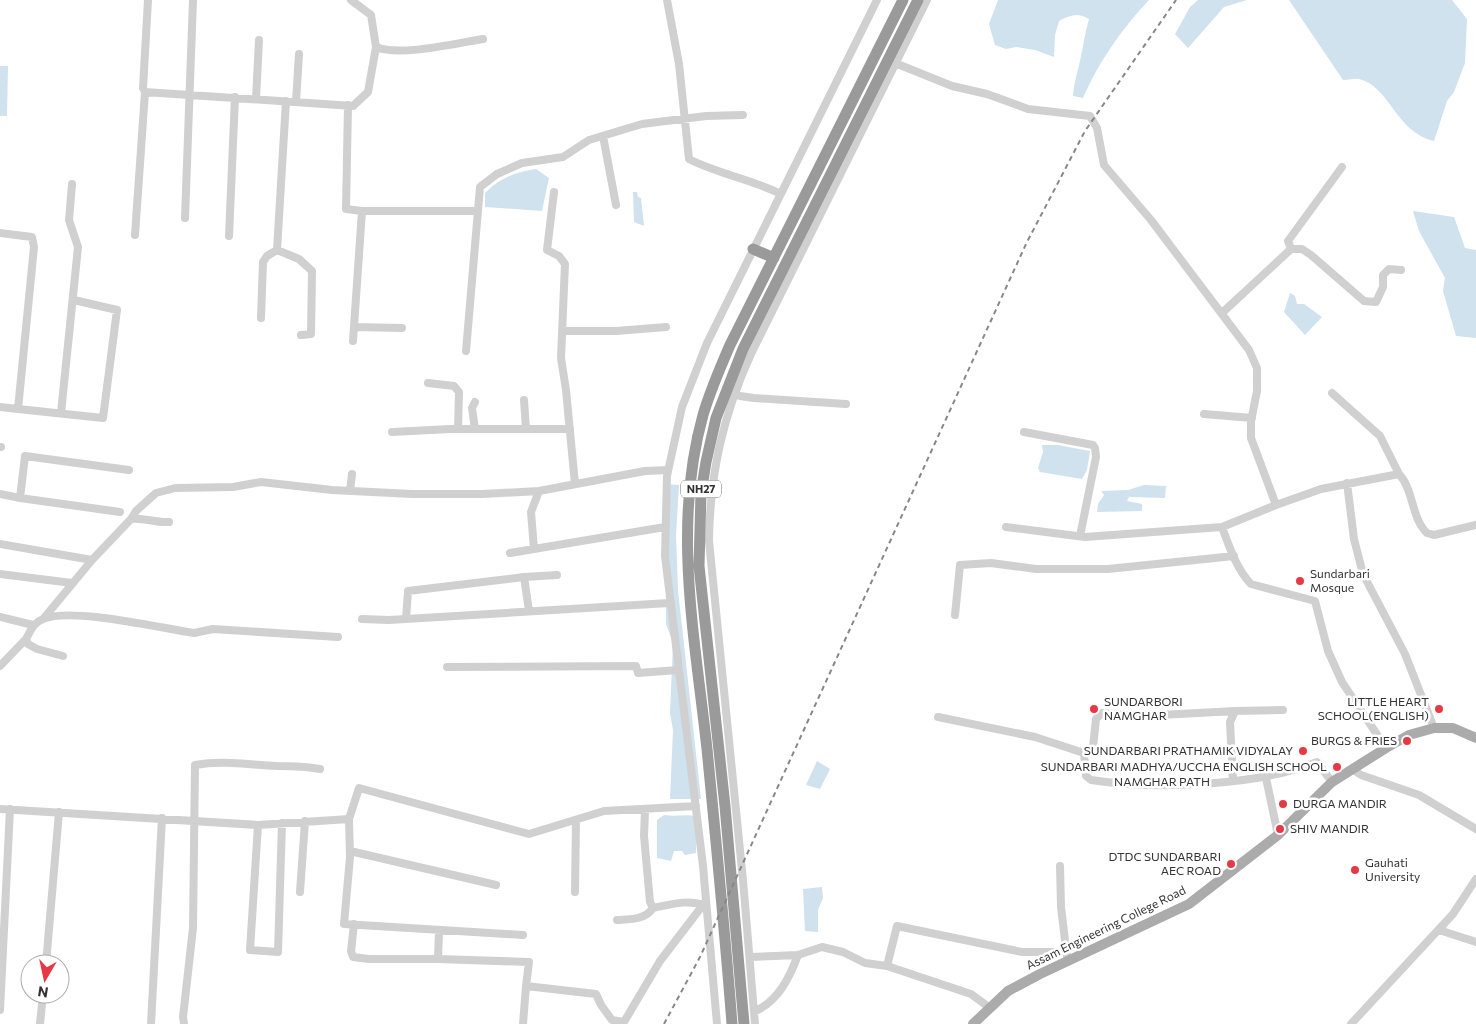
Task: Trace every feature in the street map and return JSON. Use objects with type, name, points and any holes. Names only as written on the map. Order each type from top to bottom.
[{"type":"highway","name":"NH27","points":[[732,1024],[713,807],[689,602],[687,516],[696,449],[708,399],[730,344],[903,0]]},
{"type":"highway","name":"NH27","points":[[744,1024],[725,806],[699,566],[699,527],[706,462],[716,418],[743,349],[918,0]]},
{"type":"highway","points":[[753,248],[774,258]]},
{"type":"main road","name":"Assam Engineering College Road","points":[[973,1024],[1008,991],[1067,957],[1189,904],[1278,835],[1332,782],[1386,748],[1409,735],[1434,728],[1453,728],[1476,738]]},
{"type":"street","points":[[135,235],[145,92],[143,88],[148,0]]},
{"type":"street","points":[[185,218],[193,0]]},
{"type":"street","points":[[145,92],[353,106],[368,92],[376,47],[371,15],[351,0]]},
{"type":"street","points":[[667,0],[679,64],[689,158],[704,166],[759,183],[780,194]]},
{"type":"street","points":[[717,1024],[696,806],[664,556],[668,470],[680,415],[692,376],[753,248],[877,0]]},
{"type":"street","points":[[755,1024],[710,541],[710,500],[716,462],[734,393],[751,354],[926,0]]},
{"type":"street","points":[[376,47],[385,51],[429,48],[483,39]]},
{"type":"street","points":[[256,99],[259,40]]},
{"type":"street","points":[[296,102],[299,54]]},
{"type":"street","points":[[895,63],[952,86],[987,94],[1028,109],[1090,116],[1097,128],[1104,165],[1151,220],[1249,350],[1257,368],[1257,390],[1251,438],[1276,505]]},
{"type":"street","points":[[229,236],[235,97]]},
{"type":"street","points":[[276,250],[286,101]]},
{"type":"street","points":[[348,105],[346,209],[362,211],[477,211]]},
{"type":"street","points":[[466,351],[480,187],[497,174],[522,163],[563,157],[573,148],[642,124],[684,119],[743,116]]},
{"type":"street","points":[[603,136],[616,205]]},
{"type":"street","points":[[1291,249],[1288,241],[1342,167]]},
{"type":"street","points":[[61,414],[78,247],[69,220],[72,184]]},
{"type":"street","points":[[554,192],[547,250],[559,256],[565,264],[561,358],[575,484]]},
{"type":"street","points":[[352,341],[362,211]]},
{"type":"street","points":[[0,233],[32,237],[34,247],[18,409]]},
{"type":"street","points":[[1222,314],[1291,249],[1302,249],[1311,255],[1364,301],[1376,302],[1383,287],[1383,275],[1389,269],[1401,270]]},
{"type":"street","points":[[261,318],[263,262],[267,256],[276,250]]},
{"type":"street","points":[[276,250],[299,258],[312,270],[311,334],[301,335]]},
{"type":"street","points":[[0,407],[103,418],[117,310],[74,300]]},
{"type":"street","points":[[354,327],[402,328]]},
{"type":"street","points":[[563,330],[616,331],[666,327]]},
{"type":"street","points":[[428,383],[454,386],[459,392],[458,429]]},
{"type":"street","points":[[1332,392],[1380,436],[1399,474],[1406,481],[1414,509],[1427,533],[1434,535],[1476,525]]},
{"type":"street","points":[[734,393],[754,398],[846,404]]},
{"type":"street","points":[[524,400],[526,429]]},
{"type":"street","points":[[475,402],[472,408],[475,429]]},
{"type":"street","points":[[1204,414],[1252,418]]},
{"type":"street","points":[[392,432],[458,429],[570,429]]},
{"type":"street","points":[[1024,432],[1093,445],[1095,448],[1096,457],[1080,536]]},
{"type":"street","points":[[20,498],[25,456],[129,470]]},
{"type":"street","points":[[44,618],[72,583],[131,519],[136,511],[156,493],[175,488],[233,487],[261,482],[350,491],[482,494],[539,491],[645,472],[668,470]]},
{"type":"street","points":[[350,491],[352,474]]},
{"type":"street","points":[[1006,527],[1080,536],[1136,535],[1222,528],[1276,505],[1321,489],[1399,474]]},
{"type":"street","points":[[1347,483],[1354,539],[1363,574],[1405,654],[1434,728]]},
{"type":"street","points":[[534,549],[531,512],[539,491]]},
{"type":"street","points":[[0,494],[120,512]]},
{"type":"street","points":[[131,519],[140,518],[153,523],[169,522]]},
{"type":"street","points":[[510,553],[665,527]]},
{"type":"street","points":[[1222,528],[1244,578],[1251,584],[1315,601],[1328,651],[1342,682],[1386,748]]},
{"type":"street","points":[[0,544],[92,560]]},
{"type":"street","points":[[955,615],[960,565],[991,563],[1036,570],[1108,568],[1234,556]]},
{"type":"street","points":[[0,574],[72,583]]},
{"type":"street","points":[[406,619],[408,591],[524,577],[557,575]]},
{"type":"street","points":[[524,577],[529,611]]},
{"type":"street","points":[[362,619],[406,619],[669,604]]},
{"type":"street","points":[[0,666],[26,639],[33,624],[44,618],[67,615],[194,633],[213,629],[338,637]]},
{"type":"street","points":[[0,617],[33,624]]},
{"type":"street","points":[[26,639],[28,644],[37,649],[63,656]]},
{"type":"street","points":[[447,667],[636,666],[638,673],[678,670]]},
{"type":"street","points":[[938,717],[1035,737],[1084,753],[1093,747],[1096,718],[1102,713],[1142,716],[1283,710]]},
{"type":"street","points":[[1233,781],[1230,722],[1235,711]]},
{"type":"street","name":"NAMGHAR PATH","points":[[1084,753],[1086,776],[1091,780],[1135,785],[1233,781],[1266,778],[1318,762],[1332,782]]},
{"type":"street","points":[[184,1024],[183,1017],[192,928],[195,765],[216,762],[280,766],[299,764],[320,769]]},
{"type":"street","points":[[1352,769],[1361,775],[1420,795],[1476,829]]},
{"type":"street","points":[[1266,778],[1278,835]]},
{"type":"street","points":[[523,935],[344,924],[350,851],[349,819],[359,788],[529,834],[604,811],[696,806]]},
{"type":"street","points":[[0,809],[193,820],[257,829],[282,827],[305,821],[349,819]]},
{"type":"street","points":[[0,1010],[10,809]]},
{"type":"street","points":[[645,810],[644,836],[650,902],[653,908]]},
{"type":"street","points":[[47,954],[59,812]]},
{"type":"street","points":[[151,1024],[162,818]]},
{"type":"street","points":[[575,892],[576,820]]},
{"type":"street","points":[[300,892],[305,821]]},
{"type":"street","points":[[257,829],[250,950],[278,952],[282,827]]},
{"type":"street","points":[[350,851],[496,885]]},
{"type":"street","points":[[887,966],[897,926],[1022,952],[1067,957],[1060,907],[1060,866]]},
{"type":"street","points":[[1351,1024],[1453,914],[1476,879]]},
{"type":"street","points":[[617,920],[640,918],[648,915],[653,908],[687,903],[705,903]]},
{"type":"street","points":[[526,986],[596,994],[601,1005],[612,1020],[623,1023],[660,961],[705,903]]},
{"type":"street","points":[[354,924],[352,957],[369,959],[529,962],[523,1024]]},
{"type":"street","points":[[1439,930],[1476,942]]},
{"type":"street","points":[[438,959],[439,931]]},
{"type":"street","points":[[750,957],[798,955],[822,947],[843,952],[865,963],[887,966],[971,994],[990,1008]]},
{"type":"street","points":[[754,1012],[773,1001],[792,971],[798,955]]},
{"type":"street","points":[[40,1024],[42,1004]]},
{"type":"water","points":[[998,0],[1149,0],[1112,46],[1096,71],[1083,98],[1073,96],[1089,19],[1074,15],[1059,21],[1055,35],[1054,57],[1035,50],[1016,47],[1006,49],[995,45],[989,24]]},
{"type":"water","points":[[1198,0],[1247,0],[1224,7],[1188,48],[1175,34],[1190,7]]},
{"type":"water","points":[[1289,0],[1452,0],[1467,19],[1465,63],[1454,92],[1447,101],[1434,141],[1421,136],[1410,128],[1370,83],[1359,79],[1343,80]]},
{"type":"water","points":[[0,66],[8,66],[7,116],[0,116]]},
{"type":"water","points":[[536,169],[549,178],[542,211],[485,207],[485,193],[496,183],[515,174]]},
{"type":"water","points":[[633,192],[637,192],[638,197],[641,198],[644,226],[634,222]]},
{"type":"water","points":[[1413,211],[1454,217],[1465,248],[1476,250],[1476,338],[1456,336],[1443,291],[1445,278],[1419,231]]},
{"type":"water","points":[[1290,293],[1295,296],[1297,304],[1304,304],[1322,317],[1305,335],[1284,312]]},
{"type":"water","points":[[1042,445],[1058,445],[1090,451],[1087,470],[1082,479],[1040,472],[1038,468],[1043,452]]},
{"type":"water","points":[[666,484],[679,485],[676,536],[678,590],[701,799],[670,799],[673,730],[670,713],[673,643],[666,624]]},
{"type":"water","points":[[1144,485],[1166,486],[1165,498],[1129,497],[1127,501],[1142,504],[1142,511],[1097,512],[1098,504],[1104,495],[1101,491],[1128,490]]},
{"type":"water","points":[[817,761],[830,769],[820,789],[806,785]]},
{"type":"water","points":[[664,815],[696,816],[696,853],[685,855],[682,851],[674,851],[671,861],[657,858],[657,820]]},
{"type":"water","points":[[822,887],[823,898],[818,910],[818,932],[805,931],[803,889]]},
{"type":"railway","points":[[664,1024],[700,957],[1026,244],[1085,131],[1176,0]]},
{"type":"place","name":"Sundarbari Mosque","points":[[1300,581]]},
{"type":"place","name":"SUNDARBORI NAMGHAR","points":[[1094,709]]},
{"type":"place","name":"LITTLE HEART SCHOOL(ENGLISH)","points":[[1439,709]]},
{"type":"place","name":"BURGS & FRIES","points":[[1407,741]]},
{"type":"place","name":"SUNDARBARI PRATHAMIK VIDYALAY","points":[[1303,751]]},
{"type":"place","name":"SUNDARBARI MADHYA/UCCHA ENGLISH SCHOOL","points":[[1337,767]]},
{"type":"place","name":"DURGA MANDIR","points":[[1283,804]]},
{"type":"place","name":"SHIV MANDIR","points":[[1280,829]]},
{"type":"place","name":"DTDC SUNDARBARI AEC ROAD","points":[[1231,864]]},
{"type":"place","name":"Gauhati University","points":[[1355,870]]}]
